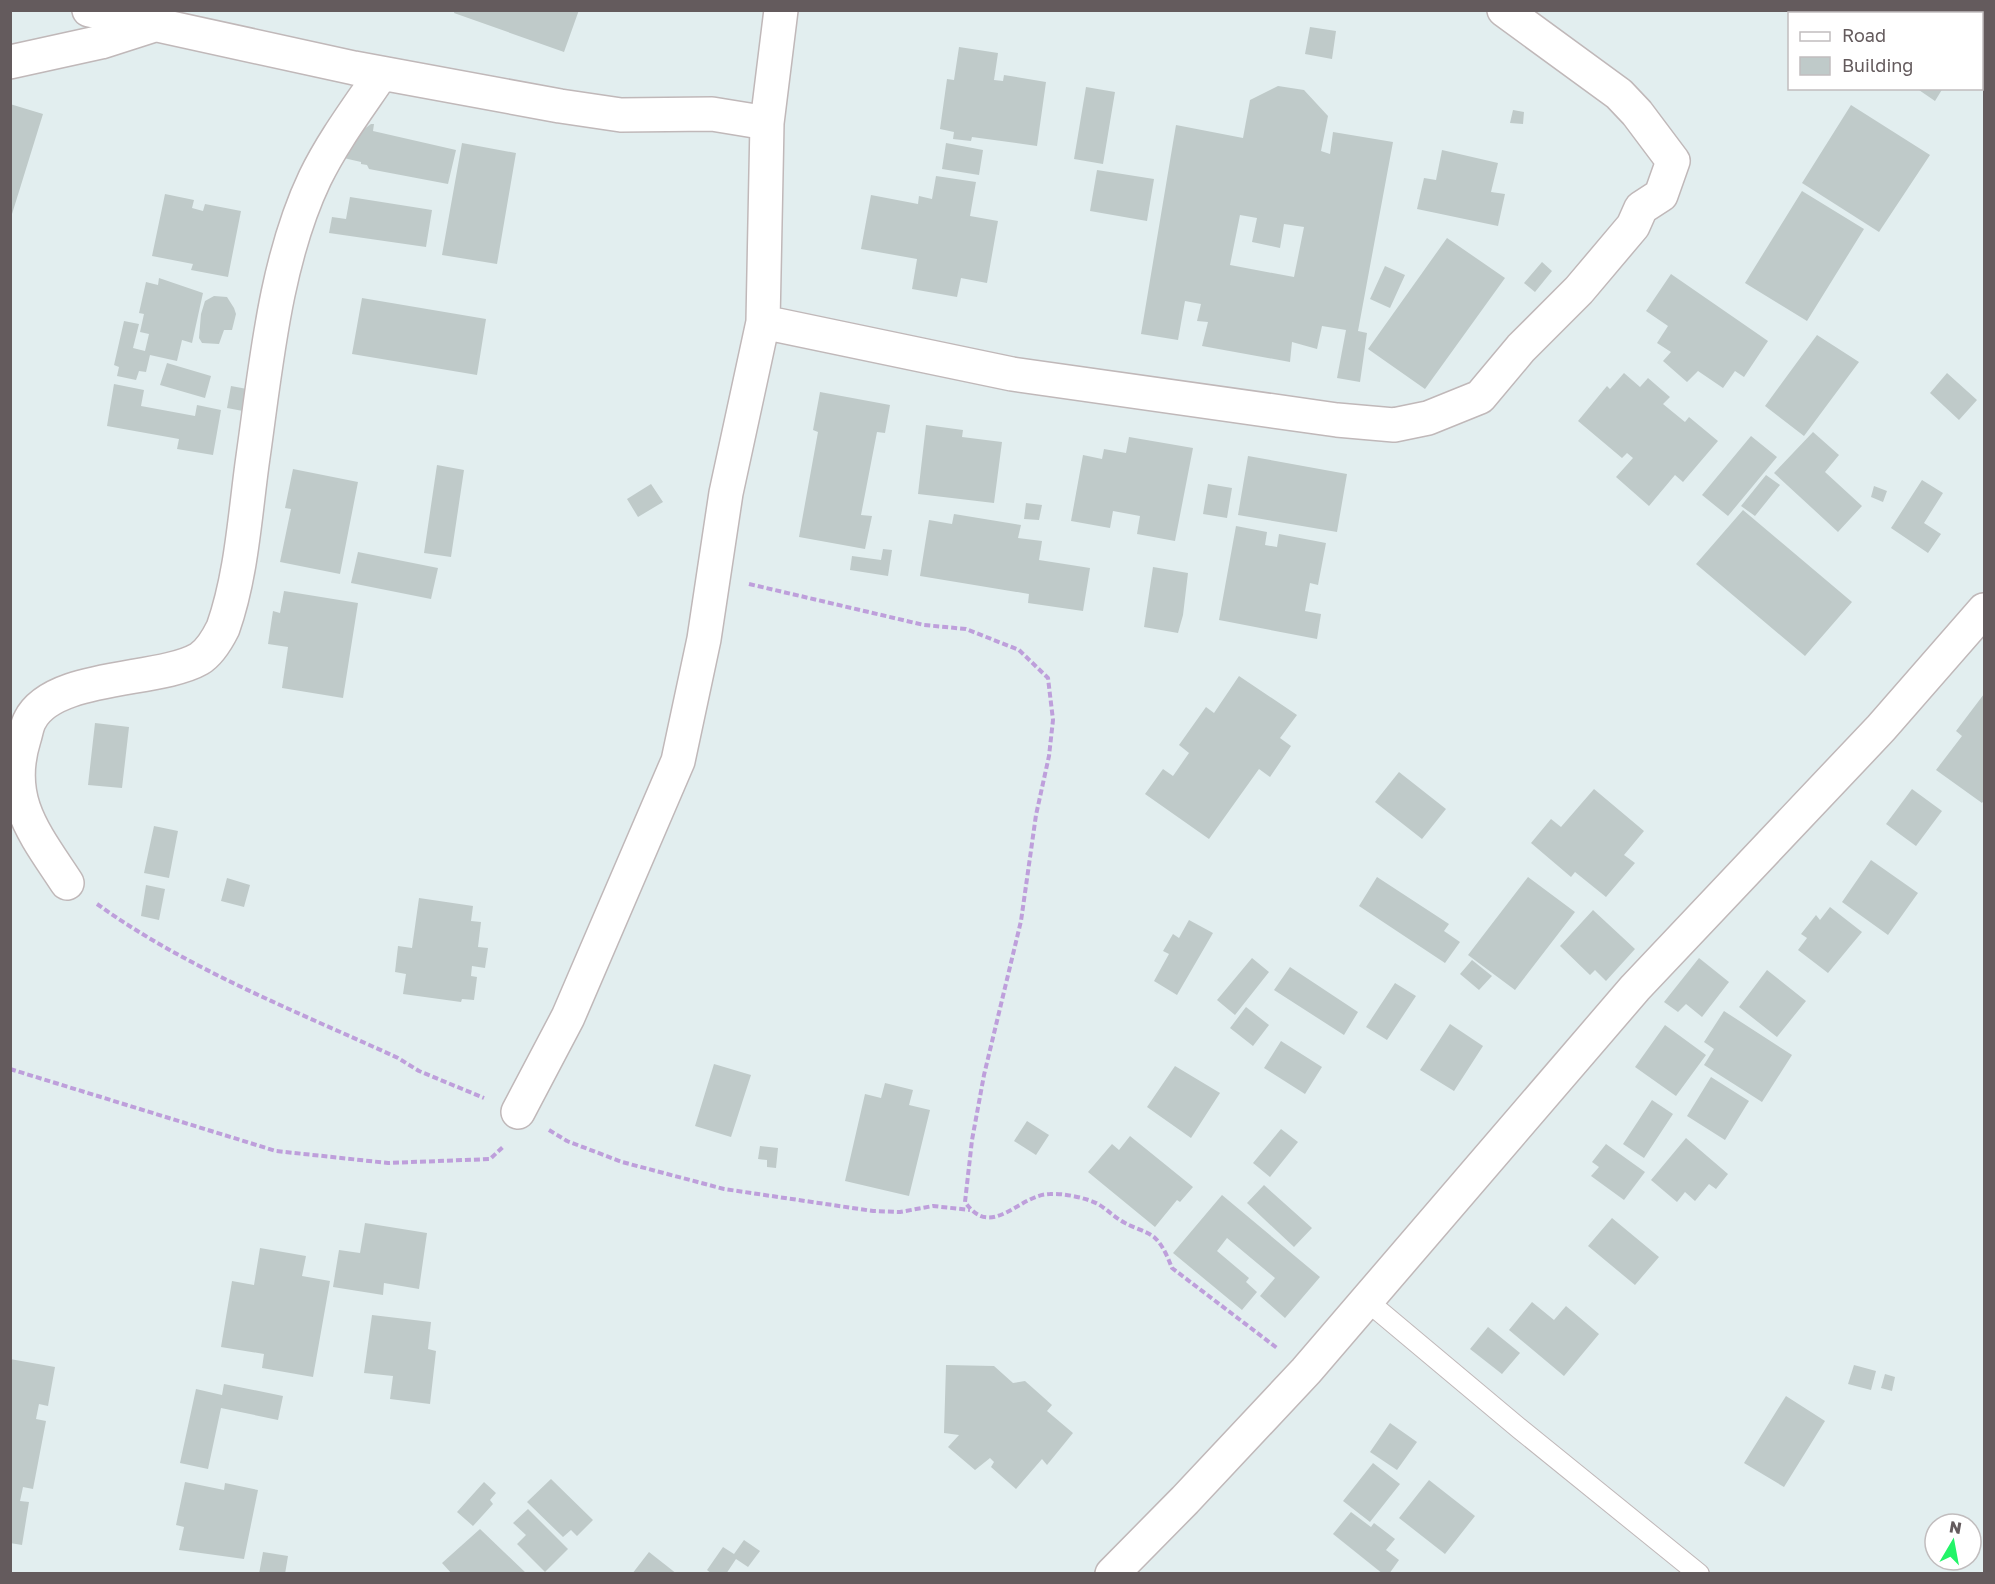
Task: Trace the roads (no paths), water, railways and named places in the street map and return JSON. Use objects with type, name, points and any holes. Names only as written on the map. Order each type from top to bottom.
[{"type":"street","points":[[89,10],[381,74],[621,115],[712,114],[767,123]]},
{"type":"street","points":[[518,1112],[568,1017],[678,761],[704,639],[726,493],[763,322],[767,123],[781,10]]},
{"type":"street","points":[[763,322],[1012,374],[1338,420],[1394,425],[1428,418],[1480,397],[1521,348],[1579,290],[1633,226],[1641,208],[1661,195],[1673,161],[1637,113],[1619,94],[1504,10]]},
{"type":"street","points":[[10,62],[101,42],[159,24]]},
{"type":"street","points":[[67,883],[36,835],[20,802],[17,761],[31,718],[47,702],[71,690],[199,658],[222,630],[236,573],[268,353],[295,230],[314,179],[332,146],[381,74]]},
{"type":"street","points":[[1112,1574],[1306,1371],[1635,988],[1881,729],[1984,610]]},
{"type":"lane","points":[[1366,1300],[1528,1436],[1699,1574]]}]
